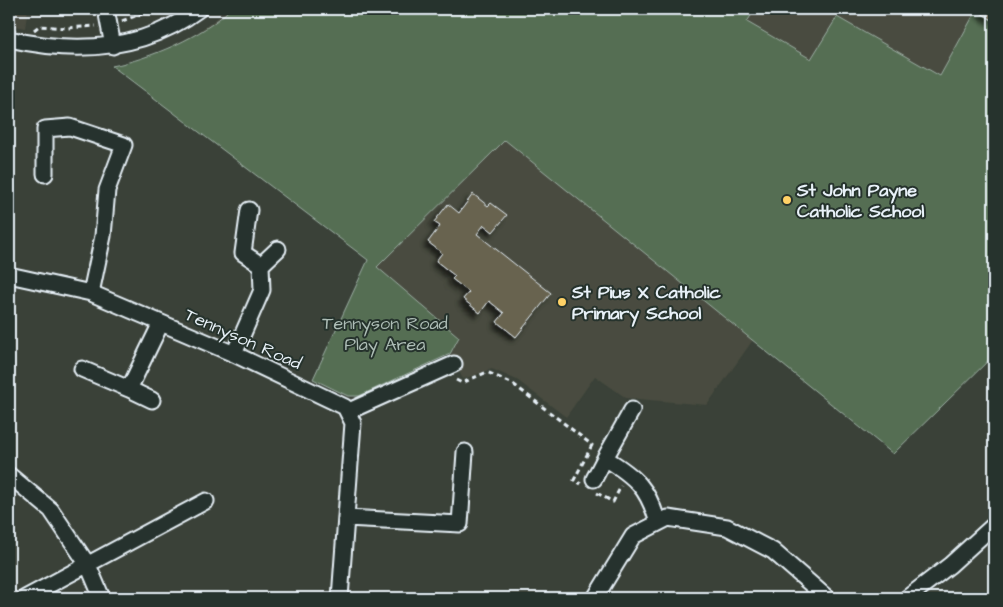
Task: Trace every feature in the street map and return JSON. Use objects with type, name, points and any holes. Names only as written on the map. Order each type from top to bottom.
[{"type":"street","points":[[106,9],[112,46]]},
{"type":"street","points":[[15,41],[66,48],[112,46],[152,34],[188,18],[199,9]]},
{"type":"street","points":[[45,174],[45,129],[70,127],[124,145],[107,190],[103,236],[91,293]]},
{"type":"street","points":[[249,210],[243,253],[261,265]]},
{"type":"street","points":[[234,354],[262,290],[261,265],[278,249]]},
{"type":"street","name":"Tennyson Road","points":[[9,275],[91,293],[234,354],[339,404],[349,411]]},
{"type":"street","points":[[129,389],[161,322]]},
{"type":"street","points":[[340,598],[353,423],[349,411],[454,364]]},
{"type":"street","points":[[82,369],[152,400]]},
{"type":"street","points":[[589,484],[632,410]]},
{"type":"street","points":[[346,518],[460,524],[465,452]]},
{"type":"street","points":[[605,458],[628,472],[651,498],[658,523]]},
{"type":"street","points":[[9,475],[51,510],[88,565],[102,598]]},
{"type":"street","points":[[25,598],[206,501]]},
{"type":"street","points":[[595,598],[633,536],[668,518],[727,526],[773,551],[826,598]]},
{"type":"street","points":[[907,598],[950,565],[994,525]]},
{"type":"path","points":[[15,41],[39,26],[68,28],[108,25],[154,9]]},
{"type":"path","points":[[438,371],[462,383],[487,372],[513,384],[564,422],[592,445],[574,480],[589,484],[613,502],[628,472]]},
{"type":"shaded area","points":[[9,9],[28,9],[25,28],[9,25]]},
{"type":"shaded area","name":"St John Payne Catholic School","points":[[230,9],[994,9],[894,453],[753,340],[707,405],[626,398],[595,376],[566,417],[517,380],[492,369],[463,379],[450,354],[459,337],[368,260],[112,66],[129,63],[166,49],[195,34]]},
{"type":"green space","name":"St John Payne Catholic School","points":[[230,9],[755,9],[747,22],[811,59],[837,17],[940,76],[977,9],[994,9],[994,355],[893,454],[505,140],[377,267],[459,337],[450,354],[359,396],[348,396],[313,379],[368,260],[112,66],[142,58],[175,45],[206,28]]},
{"type":"building","points":[[983,9],[994,9],[994,21],[981,13]]},
{"type":"building","points":[[473,194],[488,206],[491,203],[507,215],[493,232],[484,225],[477,234],[551,293],[516,337],[497,322],[504,313],[489,301],[480,313],[463,299],[469,292],[452,279],[455,276],[436,261],[442,253],[428,242],[440,226],[434,222],[448,204],[459,213]]},
{"type":"place","name":"St John Payne Catholic School","points":[[787,200]]},
{"type":"place","name":"St Pius X Catholic Primary School","points":[[562,302]]},
{"type":"park label","name":"Tennyson Road Play Area","points":[[385,333]]}]
